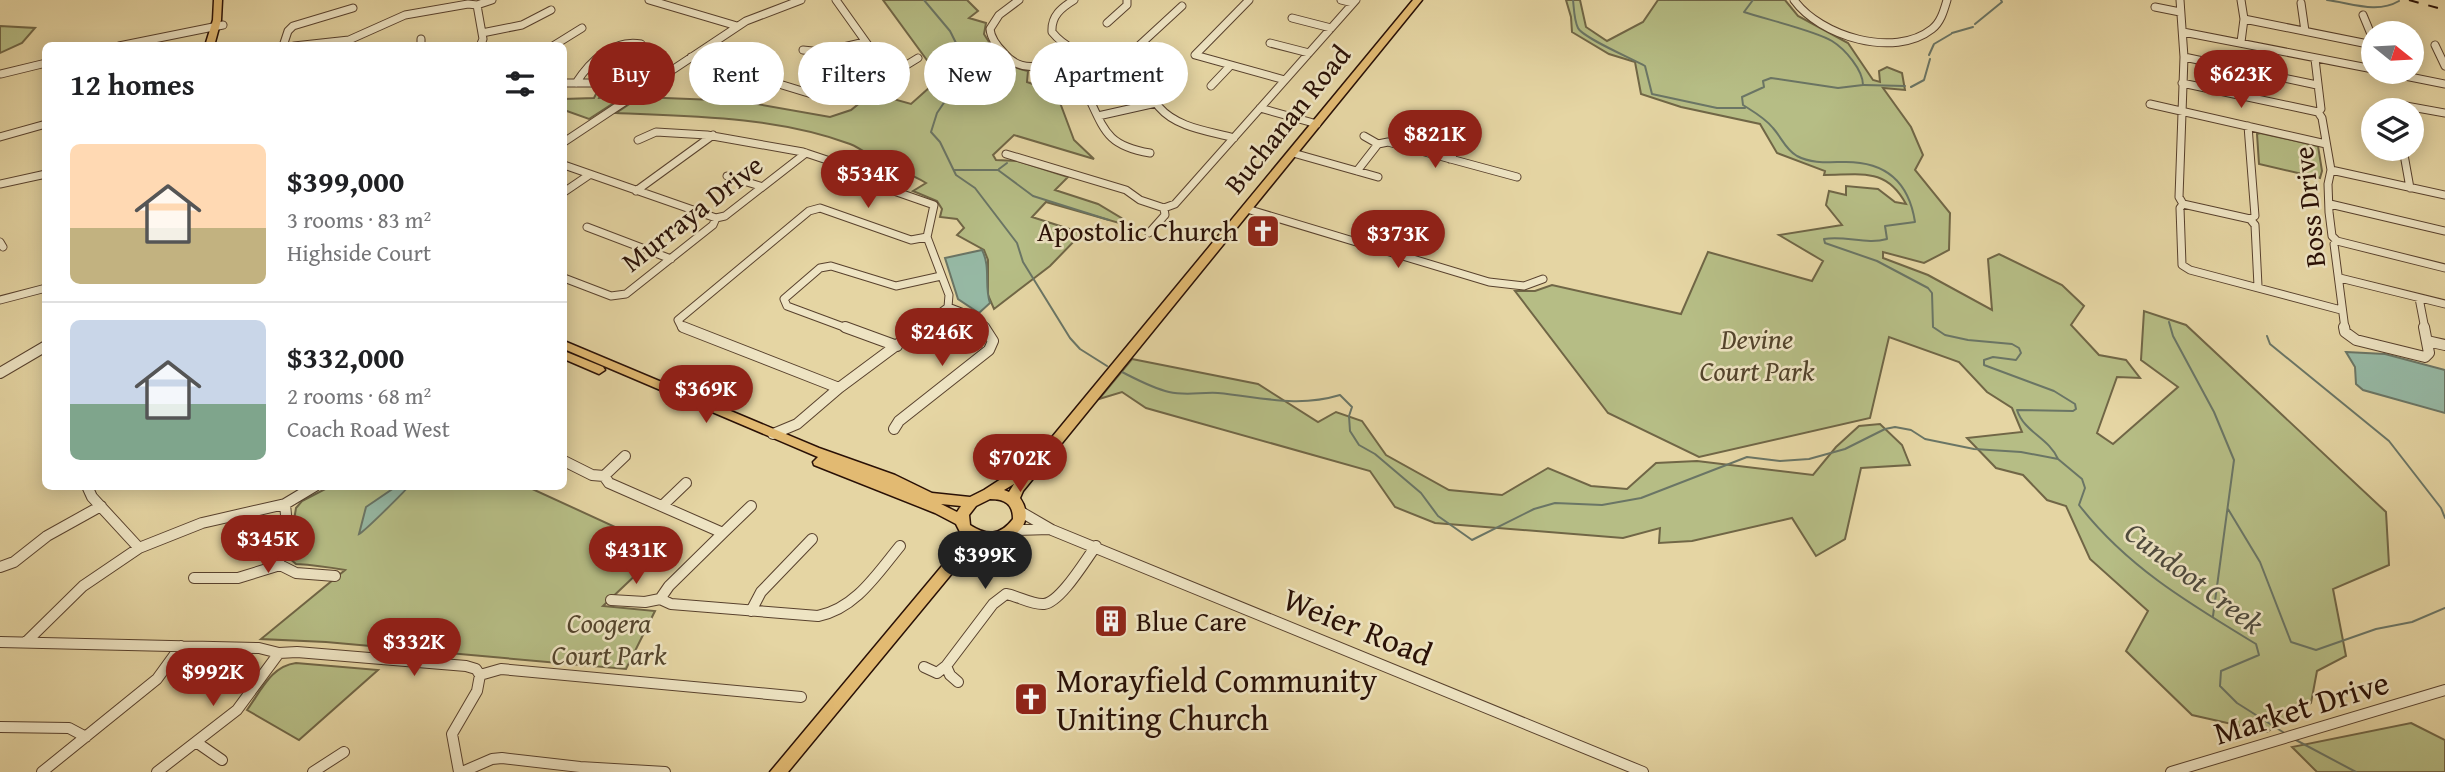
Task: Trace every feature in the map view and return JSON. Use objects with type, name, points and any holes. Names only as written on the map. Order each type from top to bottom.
[{"type":"main road","points":[[211,42],[219,26],[218,0]]},
{"type":"main road","points":[[217,42],[225,0]]},
{"type":"main road","name":"Buchanan Road","points":[[1013,499],[1017,488],[1087,401],[1418,0]]},
{"type":"main road","points":[[567,346],[773,435],[890,478],[930,498],[948,502],[971,502],[989,494],[1013,499],[1021,512],[1017,525],[1012,530],[1005,535],[987,539],[952,564],[778,772]]},
{"type":"main road","points":[[567,356],[907,498],[940,509],[987,539]]},
{"type":"main road","name":"Buchanan Road","points":[[989,494],[1027,468],[1087,401]]},
{"type":"main road","points":[[952,564],[964,526],[962,514],[971,502]]},
{"type":"street","points":[[337,42],[356,38],[405,15],[492,0]]},
{"type":"street","points":[[649,0],[737,26]]},
{"type":"street","points":[[836,0],[865,42]]},
{"type":"street","points":[[1019,0],[999,16],[990,27],[990,34],[1007,59],[1030,67]]},
{"type":"street","points":[[1062,42],[1054,37],[1051,27],[1057,13],[1073,0]]},
{"type":"street","points":[[1107,23],[1127,5],[1127,0]]},
{"type":"street","points":[[1249,0],[1195,55],[1284,80]]},
{"type":"street","points":[[1341,0],[1354,2]]},
{"type":"street","points":[[1794,0],[1804,14],[1822,26],[1864,40],[1889,42],[1907,41],[1930,30],[1939,21],[1947,0]]},
{"type":"street","points":[[2180,0],[2184,57],[2179,197],[2183,204],[2250,219],[2255,226],[2258,286]]},
{"type":"street","points":[[2241,0],[2244,19],[2241,42]]},
{"type":"street","points":[[713,42],[758,15],[796,1]]},
{"type":"street","points":[[477,2],[482,33],[481,42]]},
{"type":"street","points":[[1006,154],[1126,190],[1140,200],[1164,208],[1175,204],[1354,2]]},
{"type":"street","points":[[2301,3],[2305,31]]},
{"type":"street","points":[[1143,42],[1182,6]]},
{"type":"street","points":[[2155,7],[2180,12]]},
{"type":"street","points":[[284,42],[293,26],[344,13],[353,8]]},
{"type":"street","points":[[482,33],[520,26],[544,12]]},
{"type":"street","points":[[2363,15],[2366,21]]},
{"type":"street","points":[[1292,18],[1331,27]]},
{"type":"street","points":[[2244,19],[2361,43]]},
{"type":"street","points":[[139,42],[219,26]]},
{"type":"street","points":[[559,42],[582,26],[592,27]]},
{"type":"street","points":[[2183,32],[2361,67]]},
{"type":"street","points":[[1270,43],[1309,53]]},
{"type":"street","points":[[2435,45],[2445,66]]},
{"type":"street","points":[[2184,57],[2317,85]]},
{"type":"street","points":[[567,140],[689,58]]},
{"type":"street","points":[[910,62],[918,58]]},
{"type":"street","name":"Boss Drive","points":[[2315,59],[2320,109],[2318,113],[2331,170],[2328,176],[2327,198],[2330,204],[2332,236],[2337,241],[2334,244],[2336,272],[2340,278],[2338,282],[2341,310]]},
{"type":"street","points":[[1,74],[42,64]]},
{"type":"street","points":[[576,83],[588,66]]},
{"type":"street","points":[[1211,86],[1230,66]]},
{"type":"street","points":[[2424,80],[2445,84]]},
{"type":"street","points":[[567,83],[588,83]]},
{"type":"street","points":[[2182,83],[2318,113]]},
{"type":"street","points":[[2150,104],[2326,144]]},
{"type":"street","points":[[1092,105],[1105,135],[1113,142],[1150,153]]},
{"type":"street","points":[[1098,116],[1147,105]]},
{"type":"street","points":[[1158,105],[1172,117],[1188,124],[1234,138]]},
{"type":"street","points":[[1260,108],[1317,124]]},
{"type":"street","points":[[2424,108],[2445,113]]},
{"type":"street","points":[[0,137],[42,125]]},
{"type":"street","points":[[2248,126],[2255,216],[2250,219]]},
{"type":"street","points":[[638,140],[656,132],[713,135],[806,153],[836,163],[848,175],[929,202],[935,209],[927,237],[949,295],[948,307],[839,388],[797,424],[773,435]]},
{"type":"street","points":[[636,191],[713,135]]},
{"type":"street","points":[[1364,136],[1378,144]]},
{"type":"street","points":[[1357,171],[1378,144],[1388,142],[1517,177]]},
{"type":"street","points":[[1450,159],[1460,145]]},
{"type":"street","name":"Murraya Drive","points":[[567,279],[617,297],[626,293],[713,225],[716,218],[725,216],[760,186],[806,153]]},
{"type":"street","points":[[1293,153],[1378,177]]},
{"type":"street","points":[[2405,161],[2410,188]]},
{"type":"street","points":[[567,166],[716,218]]},
{"type":"street","points":[[2331,170],[2445,195]]},
{"type":"street","points":[[0,184],[42,175]]},
{"type":"street","points":[[567,190],[589,175]]},
{"type":"street","points":[[727,176],[760,186]]},
{"type":"street","points":[[2183,204],[2180,208],[2182,265],[2193,271],[2341,310],[2345,332],[2356,340],[2425,357],[2429,353],[2419,298]]},
{"type":"street","points":[[2330,204],[2445,231]]},
{"type":"street","points":[[839,388],[678,323],[680,316],[813,210],[820,208],[911,240],[927,237]]},
{"type":"street","points":[[1149,233],[1164,215],[1164,208]]},
{"type":"street","points":[[1247,209],[1489,282],[1511,287],[1532,287],[1543,279]]},
{"type":"street","points":[[587,227],[671,259]]},
{"type":"street","points":[[2337,241],[2445,268]]},
{"type":"street","points":[[897,346],[788,306],[784,299],[820,268],[831,266],[896,286],[941,276]]},
{"type":"street","points":[[2340,278],[2445,304]]},
{"type":"street","points":[[0,300],[42,289]]},
{"type":"street","points":[[894,429],[899,421],[989,350],[993,341],[985,326],[975,318],[948,307]]},
{"type":"street","points":[[2427,341],[2445,345]]},
{"type":"street","points":[[2,369],[42,347]]},
{"type":"street","points":[[791,442],[797,424]]},
{"type":"street","points":[[567,462],[593,475],[604,476],[625,456]]},
{"type":"street","points":[[604,476],[609,483],[723,533]]},
{"type":"street","points":[[662,506],[686,483]]},
{"type":"street","points":[[88,490],[139,548]]},
{"type":"street","points":[[26,642],[83,586],[139,548],[195,525],[285,504],[308,490]]},
{"type":"street","points":[[285,504],[286,515],[278,559],[280,565],[296,573],[335,576]]},
{"type":"street","points":[[0,567],[15,562],[43,538],[101,506]]},
{"type":"street","points":[[660,599],[669,586],[751,506]]},
{"type":"street","name":"Weier Road","points":[[1021,512],[1052,530],[1643,772]]},
{"type":"street","name":"Weier Road","points":[[1012,530],[1052,530]]},
{"type":"street","points":[[751,611],[761,592],[812,538]]},
{"type":"street","points":[[611,600],[645,602],[660,599],[669,604],[818,617],[836,613],[849,604],[900,546]]},
{"type":"street","points":[[924,667],[937,673],[946,666],[993,604],[1006,594],[1018,594],[1041,604],[1049,604],[1096,546]]},
{"type":"street","points":[[194,578],[235,580],[258,575],[280,565]]},
{"type":"street","points":[[0,642],[259,648],[279,653],[297,652],[466,666],[476,669],[480,675],[479,686],[453,734],[460,772],[492,759],[502,758],[567,763],[580,767],[664,772]]},
{"type":"street","points":[[42,772],[157,679],[181,646]]},
{"type":"street","points":[[157,772],[241,705],[279,653]]},
{"type":"street","points":[[946,666],[950,675],[958,682]]},
{"type":"street","points":[[480,675],[500,669],[801,697]]},
{"type":"street","name":"Market Drive","points":[[2171,772],[2445,691]]},
{"type":"street","points":[[0,727],[69,728],[86,737]]},
{"type":"street","points":[[196,742],[222,760]]},
{"type":"street","points":[[313,772],[344,752]]},
{"type":"green space","points":[[883,0],[967,0],[978,11],[969,18],[986,23],[984,34],[989,42],[924,42],[924,56]]},
{"type":"green space","name":"Devine Court Park","points":[[1566,0],[1580,0],[1586,27],[1607,41],[1643,22],[1658,0],[1785,0],[1798,16],[1848,43],[1873,80],[1880,82],[1879,71],[1887,67],[1902,73],[1905,90],[1883,88],[1911,127],[1923,155],[1915,170],[1950,213],[1949,250],[1924,263],[1883,252],[1883,258],[1928,275],[1992,310],[1988,259],[1999,254],[2062,285],[2084,306],[2071,325],[2099,355],[2126,360],[2140,378],[2117,377],[2097,433],[2113,444],[2178,387],[2141,360],[2144,311],[2186,325],[2386,512],[2389,565],[2333,589],[2346,656],[2317,671],[2311,703],[2267,732],[2192,715],[2126,651],[2148,611],[2090,559],[2066,506],[2047,500],[2023,475],[1996,468],[1967,438],[2022,432],[2012,408],[1987,392],[1959,362],[1889,337],[1870,418],[1699,457],[1608,413],[1515,291],[1535,291],[1552,285],[1681,314],[1708,252],[1812,281],[1823,261],[1779,235],[1842,225],[1826,205],[1829,191],[1846,195],[1846,186],[1878,189],[1895,202],[1906,204],[1890,184],[1881,179],[1861,174],[1824,175],[1825,171],[1777,153],[1760,124],[1681,107],[1641,94],[1635,62],[1609,54],[1572,32]]},
{"type":"green space","points":[[0,26],[35,28],[22,43],[0,53]]},
{"type":"green space","points":[[1016,67],[1028,71],[1030,105],[1061,105],[1074,140],[1094,159],[1014,135],[993,155],[996,160],[1018,161],[1068,177],[1055,190],[1098,204],[1123,219],[1119,223],[1046,202],[1032,217],[1082,233],[1050,266],[994,309],[988,295],[988,260],[984,250],[957,235],[964,228],[957,219],[940,217],[942,209],[937,201],[913,191],[926,183],[882,163],[850,144],[793,128],[675,115],[616,113],[628,105],[675,105],[675,98],[689,99],[689,105],[762,105],[830,117],[857,105],[911,104],[924,92],[924,105],[1016,105]]},
{"type":"green space","points":[[588,98],[588,105],[611,105],[589,119],[567,111],[567,99]]},
{"type":"green space","points":[[2257,134],[2318,146],[2322,171],[2320,178],[2259,164]]},
{"type":"green space","points":[[1132,359],[1258,384],[1318,422],[1336,412],[1362,421],[1386,455],[1449,490],[1502,495],[1548,468],[1591,486],[1627,489],[1656,463],[1697,461],[1813,475],[1836,447],[1859,426],[1880,424],[1902,445],[1910,465],[1861,468],[1845,539],[1816,556],[1792,518],[1692,541],[1659,543],[1660,528],[1623,538],[1435,523],[1395,507],[1370,471],[1146,408],[1122,392],[1099,399]]},
{"type":"green space","name":"Coogera Court Park","points":[[323,490],[535,490],[663,549],[603,606],[655,611],[626,669],[326,642],[261,639],[345,570],[296,564],[288,557],[296,508],[302,501]]},
{"type":"green space","points":[[296,663],[378,670],[299,740],[247,710],[273,674]]},
{"type":"green space","points":[[2411,723],[2445,740],[2445,772],[2317,772],[2292,747]]},
{"type":"shaded area","points":[[982,250],[990,303],[979,313],[958,299],[945,258]]},
{"type":"shaded area","points":[[2346,352],[2385,354],[2445,370],[2445,413],[2363,390],[2356,384],[2355,367]]},
{"type":"shaded area","points":[[391,490],[405,490],[359,534],[366,507]]},
{"type":"waterway","name":"Cundoot Creek","points":[[924,0],[950,31],[959,49],[956,85],[937,113],[931,132],[940,142],[956,175],[975,188],[1017,243],[1023,262],[1070,338],[1080,349],[1107,366]]},
{"type":"waterway","points":[[1573,0],[1578,28],[1598,43],[1645,66],[1652,94],[1717,108],[1745,108]]},
{"type":"waterway","points":[[1753,0],[1744,12],[1814,33],[1837,45],[1857,67],[1863,85],[1838,88],[1771,78],[1763,81],[1764,87],[1742,97],[1743,105],[1766,121],[1789,150],[1803,159],[1860,163],[1884,171],[1901,186],[1912,208],[1915,222],[1885,226],[1887,239],[1871,241],[1832,238],[1824,239],[1825,243],[1877,261],[1928,288],[1932,293],[1933,327],[1945,335],[2012,344],[2019,348],[2021,353],[2016,360],[1993,357],[1984,360],[1984,365],[2054,391],[2075,404],[2076,409],[2073,411],[2017,410],[2025,424],[2049,446],[2058,459]]},
{"type":"waterway","points":[[1975,24],[2002,2],[2001,0]]},
{"type":"waterway","points":[[2327,0],[2373,7],[2399,1]]},
{"type":"waterway","points":[[1952,33],[1973,27]]},
{"type":"waterway","points":[[1929,55],[1934,44],[1951,34]]},
{"type":"waterway","points":[[1911,87],[1924,80],[1930,59]]},
{"type":"waterway","points":[[1864,85],[1905,86]]},
{"type":"waterway","points":[[999,169],[1007,163]]},
{"type":"waterway","points":[[954,170],[998,170],[1033,196],[1109,220]]},
{"type":"waterway","points":[[2169,322],[2173,336],[2214,412],[2234,460],[2213,616]]},
{"type":"waterway","points":[[2267,336],[2270,344],[2389,441],[2441,508],[2445,518]]},
{"type":"waterway","name":"Cundoot Creek","points":[[1120,371],[1150,386],[1175,393],[1218,393],[1294,401],[1340,395],[1352,407],[1349,416],[1350,431],[1359,445],[1375,454],[1421,493],[1438,516],[1472,540],[1534,509],[1555,503],[1602,505],[1641,498],[1747,457],[1780,461],[1809,459],[1845,449],[1885,429],[1895,427],[1911,430],[1925,439],[1974,449],[2021,452],[2058,459]]},
{"type":"waterway","name":"Cundoot Creek","points":[[2058,459],[2082,479],[2085,488],[2079,505],[2118,547],[2161,583],[2256,644],[2259,655],[2221,671],[2220,686],[2237,703],[2286,734]]},
{"type":"waterway","points":[[2228,509],[2260,562],[2291,642],[2316,650],[2376,629],[2412,622],[2445,608]]},
{"type":"waterway","name":"Cundoot Creek","points":[[2294,739],[2356,772]]},
{"type":"railway","points":[[2409,0],[2445,10]]},
{"type":"place","name":"Apostolic Church","points":[[1263,231]]},
{"type":"place","name":"Blue Care","points":[[1111,621]]},
{"type":"place","name":"Morayfield Community Uniting Church","points":[[1031,699]]}]
